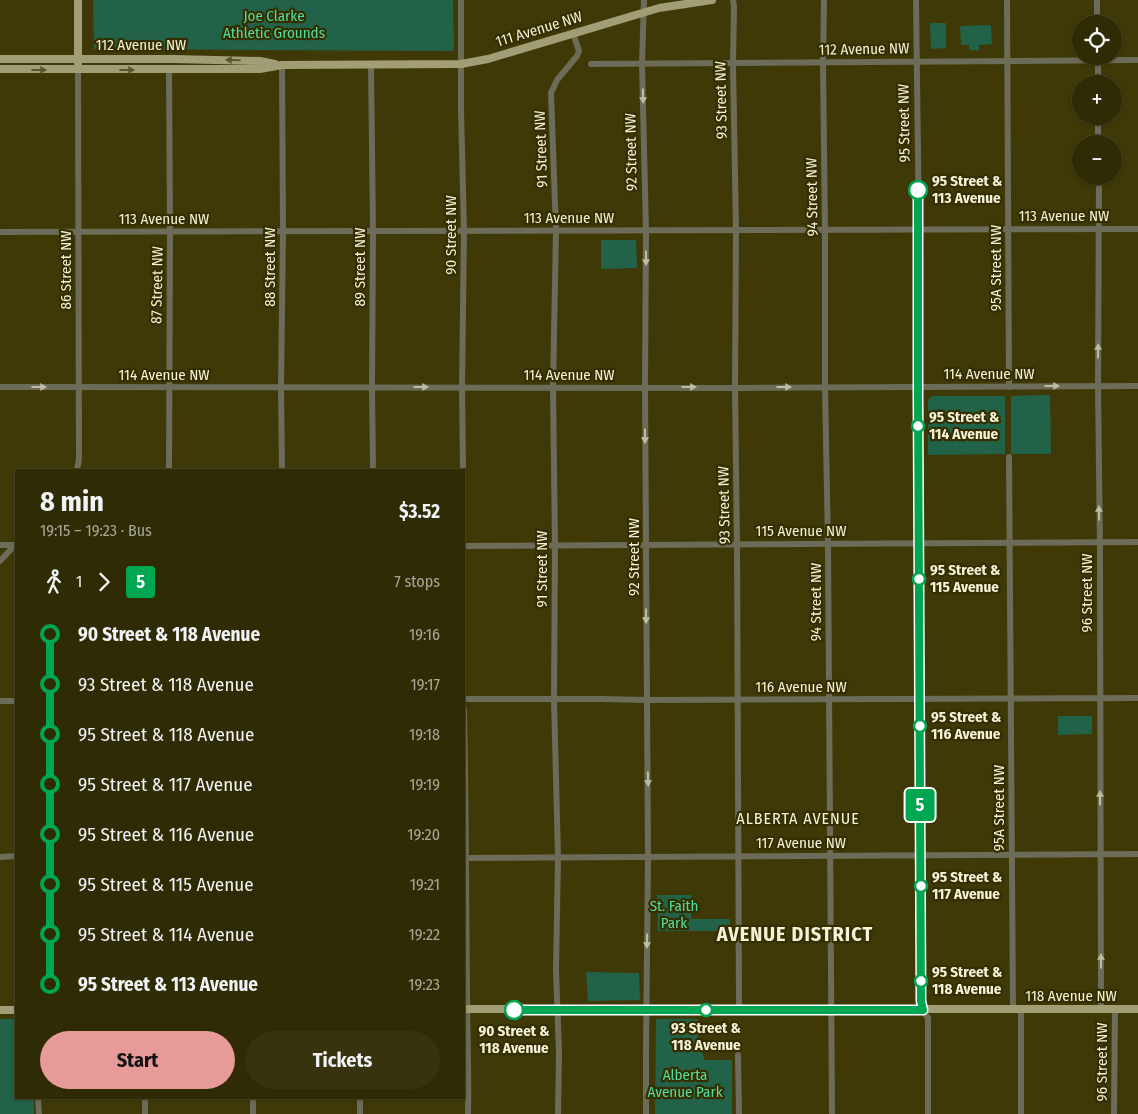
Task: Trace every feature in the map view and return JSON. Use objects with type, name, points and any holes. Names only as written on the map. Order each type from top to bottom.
[{"type":"main road","points":[[78,0],[78,70]]},
{"type":"main road","name":"111 Avenue NW","points":[[461,64],[488,59],[658,8],[712,0]]},
{"type":"main road","name":"112 Avenue NW","points":[[0,59],[200,59],[260,61],[282,65]]},
{"type":"main road","name":"112 Avenue NW","points":[[0,69],[260,69],[282,65],[461,64]]},
{"type":"main road","name":"118 Avenue NW","points":[[465,1009],[1138,1010]]},
{"type":"main road","points":[[0,1010],[15,1010]]},
{"type":"street","name":"90 Street NW","points":[[462,0],[461,64],[464,231],[462,469]]},
{"type":"street","name":"92 Street NW","points":[[644,0],[642,64],[646,231],[648,857],[646,1114]]},
{"type":"street","name":"93 Street NW","points":[[733,0],[736,231],[735,388],[739,1010]]},
{"type":"street","name":"94 Street NW","points":[[824,0],[824,387],[828,544],[832,1114]]},
{"type":"street","name":"95 Street NW","points":[[916,0],[919,230],[918,543],[921,1001],[923,1010],[928,1018],[928,1114]]},
{"type":"street","name":"95A Street NW","points":[[1007,0],[1009,387]]},
{"type":"street","points":[[1097,0],[1097,15]]},
{"type":"street","name":"91 Street NW","points":[[558,1114],[559,1052],[556,970],[558,857],[554,699],[553,387],[556,231],[551,92],[557,80],[579,51],[574,33]]},
{"type":"street","name":"112 Avenue NW","points":[[591,64],[1072,59]]},
{"type":"street","name":"112 Avenue NW","points":[[1122,59],[1138,60]]},
{"type":"street","name":"88 Street NW","points":[[282,65],[282,469]]},
{"type":"street","name":"89 Street NW","points":[[371,65],[374,469]]},
{"type":"street","name":"87 Street NW","points":[[169,69],[169,469]]},
{"type":"street","name":"86 Street NW","points":[[77,469],[79,459],[78,70]]},
{"type":"street","name":"96 Street NW","points":[[1099,185],[1101,1009]]},
{"type":"street","name":"113 Avenue NW","points":[[0,232],[1138,229]]},
{"type":"street","name":"114 Avenue NW","points":[[0,387],[735,388],[1138,386]]},
{"type":"street","name":"95A Street NW","points":[[1009,457],[1012,855],[1021,1114]]},
{"type":"street","name":"115 Avenue NW","points":[[465,546],[1138,542]]},
{"type":"street","points":[[0,545],[15,544]]},
{"type":"street","points":[[0,561],[15,545]]},
{"type":"street","name":"116 Avenue NW","points":[[465,699],[920,700],[1138,698]]},
{"type":"street","points":[[0,700],[15,700]]},
{"type":"street","name":"117 Avenue NW","points":[[465,858],[1138,854]]},
{"type":"street","points":[[0,857],[15,856]]},
{"type":"street","points":[[465,858],[465,1009],[469,1062],[468,1114]]},
{"type":"street","name":"96 Street NW","points":[[1114,1114],[1115,1009]]},
{"type":"street","points":[[738,1055],[739,1114]]},
{"type":"street","points":[[38,1099],[39,1114]]},
{"type":"street","points":[[145,1099],[145,1114]]},
{"type":"street","points":[[253,1114],[254,1099]]},
{"type":"street","points":[[360,1099],[360,1114]]},
{"type":"green space","name":"Joe Clarke Athletic Grounds","points":[[93,0],[453,0],[454,51],[94,49]]},
{"type":"green space","points":[[930,23],[946,23],[946,48],[931,49]]},
{"type":"green space","points":[[991,25],[992,44],[979,45],[979,50],[969,50],[969,45],[961,45],[960,26]]},
{"type":"green space","points":[[601,240],[636,240],[637,268],[601,269]]},
{"type":"green space","points":[[1050,395],[1051,454],[1011,454],[1011,396]]},
{"type":"green space","points":[[932,396],[1005,396],[1005,454],[928,455],[928,400]]},
{"type":"green space","points":[[1058,716],[1092,716],[1092,734],[1058,735]]},
{"type":"green space","name":"St. Faith Park","points":[[657,895],[691,895],[691,919],[730,919],[730,931],[658,931]]},
{"type":"green space","points":[[586,972],[639,973],[640,1000],[588,1001]]},
{"type":"green space","points":[[0,1019],[15,1019],[15,1099],[34,1099],[34,1114],[0,1114]]},
{"type":"green space","name":"Alberta Avenue Park","points":[[656,1019],[698,1019],[698,1043],[705,1060],[732,1060],[732,1114],[655,1114]]},
{"type":"bus line","name":"5","points":[[514,1010],[923,1010],[921,1001],[918,190]]},
{"type":"place","name":"95 Street & 113 Avenue","points":[[918,190]]},
{"type":"place","name":"95 Street & 114 Avenue","points":[[918,426]]},
{"type":"place","name":"95 Street & 115 Avenue","points":[[919,579]]},
{"type":"place","name":"95 Street & 116 Avenue","points":[[920,726]]},
{"type":"place","name":"95 Street & 117 Avenue","points":[[921,886]]},
{"type":"place","name":"95 Street & 118 Avenue","points":[[921,981]]},
{"type":"place","name":"90 Street & 118 Avenue","points":[[514,1010]]},
{"type":"place","name":"93 Street & 118 Avenue","points":[[706,1010]]},
{"type":"district","name":"ALBERTA AVENUE","points":[[798,818]]},
{"type":"district","name":"AVENUE DISTRICT","points":[[795,934]]}]
